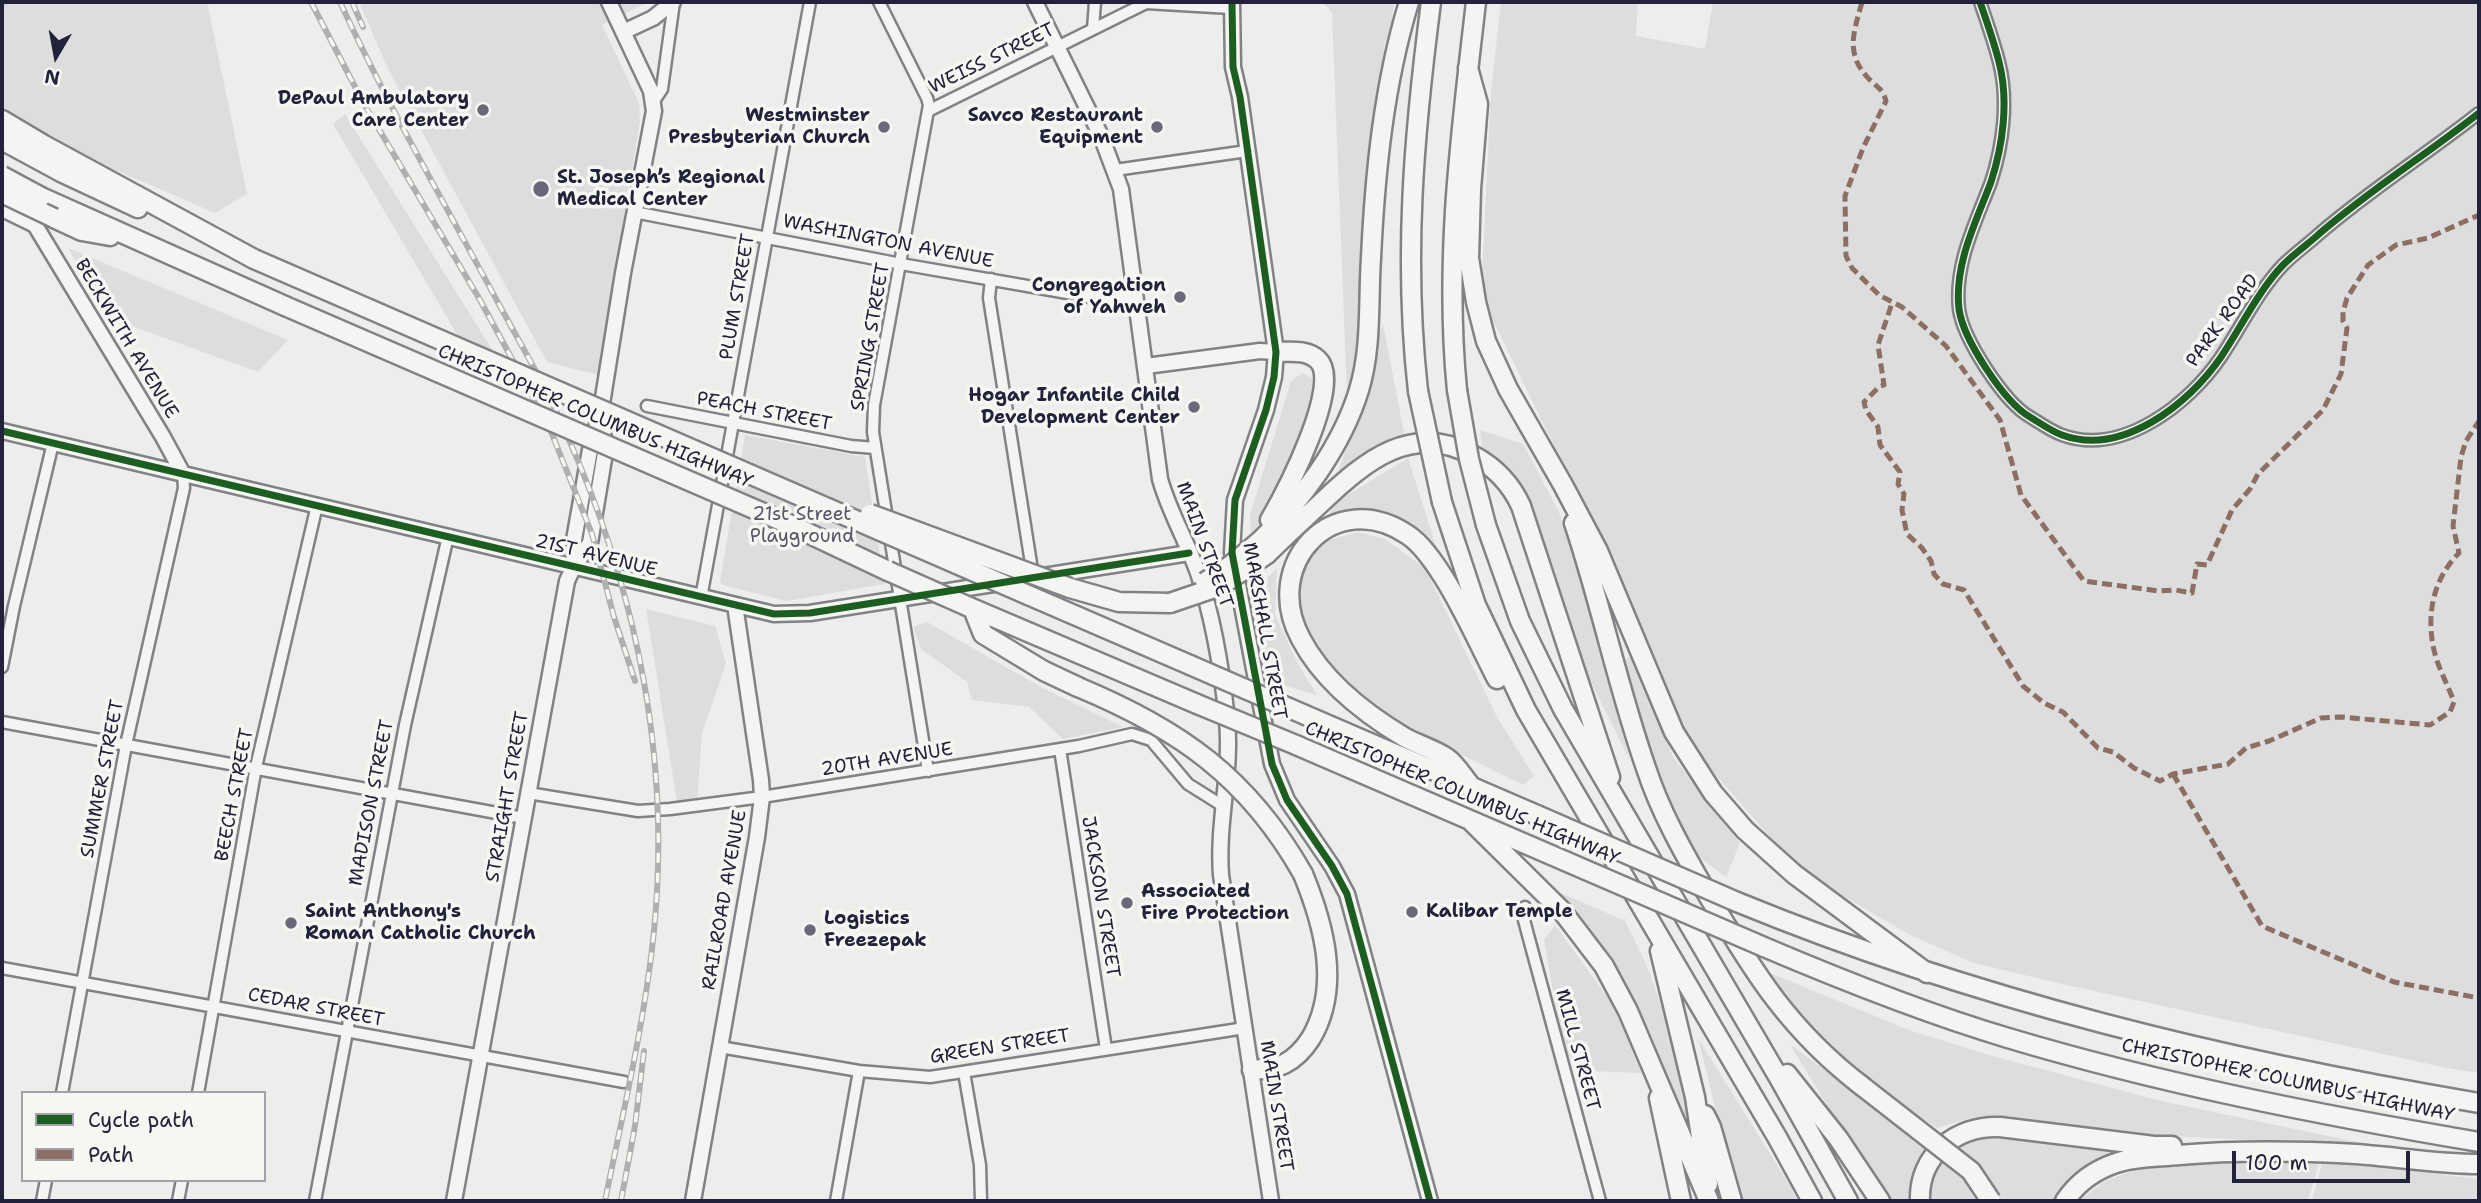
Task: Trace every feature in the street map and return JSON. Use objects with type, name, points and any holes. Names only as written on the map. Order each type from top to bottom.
[{"type":"highway","points":[[691,449],[1070,588],[1119,602],[1169,600],[1220,586],[1287,513],[1336,442],[1352,410],[1363,373],[1368,337],[1373,226],[1390,77],[1409,2]]},
{"type":"highway","points":[[1431,2],[1411,189],[1411,313],[1418,391],[1442,502],[1476,605],[1526,710],[1771,1126],[1812,1201]]},
{"type":"highway","points":[[1476,2],[1455,191],[1451,270],[1457,390],[1469,459],[1486,525],[1508,590],[1563,709],[1751,1029],[1848,1201]]},
{"type":"highway","points":[[1468,68],[1478,104],[1469,238],[1476,302],[1492,357],[1598,551],[1674,732],[1713,793],[1745,830],[1778,861],[1927,973]]},
{"type":"highway","points":[[2,120],[40,152]]},
{"type":"highway","points":[[2,140],[40,152]]},
{"type":"highway","name":"CHRISTOPHER COLUMBUS HIGHWAY","points":[[40,152],[254,259],[1737,902],[1824,937],[2043,1009],[2203,1050],[2479,1103]]},
{"type":"highway","name":"CHRISTOPHER COLUMBUS HIGHWAY","points":[[2,174],[41,197],[131,239],[778,520],[970,607],[1764,947],[1917,1008],[2006,1037],[2130,1072],[2276,1105],[2479,1142]]},
{"type":"highway","points":[[5,205],[54,218],[82,231],[131,239]]},
{"type":"highway","points":[[1262,543],[1298,466],[1325,382],[1323,366],[1312,355],[1303,352],[1276,352]]},
{"type":"highway","points":[[1535,435],[1572,519],[1594,586],[1645,766],[1672,832],[1736,942],[1776,1002],[1816,1047],[1970,1171],[1991,1201]]},
{"type":"highway","points":[[1169,600],[1202,584],[1231,565],[1358,469],[1384,453],[1428,442],[1456,447],[1481,460],[1504,478],[1521,506],[1620,809]]},
{"type":"highway","points":[[1471,786],[1449,759],[1379,721],[1348,696],[1317,664],[1300,638],[1289,603],[1289,580],[1303,549],[1319,532],[1329,526],[1352,520],[1387,524],[1408,534],[1424,548],[1440,571],[1511,705],[1526,710]]},
{"type":"highway","points":[[970,607],[983,634],[1044,671],[1147,718],[1189,745],[1256,807],[1282,839],[1303,874],[1315,905],[1325,948],[1327,974],[1322,1013],[1314,1033],[1300,1054],[1279,1066],[1252,1070]]},
{"type":"highway","points":[[1472,822],[1562,911],[1590,945],[1628,1010],[1670,1122],[1710,1201]]},
{"type":"highway","points":[[1655,932],[1695,1097],[1710,1201]]},
{"type":"highway","points":[[1751,1029],[1838,1138],[1880,1201]]},
{"type":"highway","points":[[1695,1097],[1711,1127],[1732,1201]]},
{"type":"highway","points":[[1670,1122],[1681,1201]]},
{"type":"highway","points":[[1920,1201],[1925,1173],[1936,1154],[1953,1137],[1975,1128],[2000,1127],[2154,1146],[2223,1151],[2356,1154],[2479,1164]]},
{"type":"highway","points":[[2066,1200],[2085,1180],[2117,1163],[2141,1158],[2223,1151]]},
{"type":"street","points":[[609,2],[654,101]]},
{"type":"street","points":[[623,32],[653,18],[673,2]]},
{"type":"street","name":"STRAIGHT STREET","points":[[454,1201],[567,581],[573,566],[574,540],[590,450],[601,410],[605,374],[654,101],[662,89],[673,2]]},
{"type":"street","name":"PLUM STREET","points":[[701,598],[810,2]]},
{"type":"street","name":"SPRING STREET","points":[[879,2],[927,98],[928,111],[874,405],[873,432],[928,771]]},
{"type":"street","name":"MAIN STREET","points":[[1035,2],[1115,170],[1125,207],[1160,479],[1171,514],[1204,592],[1214,633],[1227,720],[1228,757],[1221,875],[1271,1201]]},
{"type":"street","points":[[1093,29],[1095,2]]},
{"type":"street","name":"PARK ROAD","points":[[1980,2],[2000,64],[2003,118],[1992,179],[1967,245],[1960,281],[1959,310],[1975,352],[2019,411],[2061,435],[2086,440],[2111,440],[2133,433],[2174,406],[2219,360],[2283,265],[2343,214],[2479,113]]},
{"type":"street","name":"WEISS STREET","points":[[928,111],[1146,3],[1231,5]]},
{"type":"street","name":"MARSHALL STREET","points":[[1231,5],[1233,67],[1240,97],[1276,352],[1268,404],[1236,500],[1232,553],[1237,585],[1272,764],[1287,800],[1332,866],[1347,894],[1430,1201]]},
{"type":"street","points":[[1115,170],[1247,150]]},
{"type":"street","points":[[2,174],[5,205]]},
{"type":"street","name":"BECKWITH AVENUE","points":[[5,205],[35,225],[183,474]]},
{"type":"street","name":"WASHINGTON AVENUE","points":[[634,212],[901,264],[1102,299],[1136,295]]},
{"type":"street","points":[[991,279],[989,298],[1033,576]]},
{"type":"street","points":[[1146,366],[1259,351],[1276,352]]},
{"type":"street","name":"PEACH STREET","points":[[647,406],[733,425],[875,448]]},
{"type":"street","name":"21ST AVENUE","points":[[2,431],[774,614],[793,615],[1189,553]]},
{"type":"street","points":[[2,667],[16,596],[53,443]]},
{"type":"street","name":"SUMMER STREET","points":[[62,1091],[126,745],[184,488],[183,474]]},
{"type":"street","name":"BEECH STREET","points":[[198,1091],[256,767],[317,505]]},
{"type":"street","name":"MADISON STREET","points":[[315,1201],[414,682],[448,536]]},
{"type":"street","name":"RAILROAD AVENUE","points":[[693,1201],[762,797],[734,605]]},
{"type":"street","points":[[2,722],[524,818]]},
{"type":"street","name":"20TH AVENUE","points":[[528,793],[638,811],[700,806],[1060,750],[1122,735],[1142,736],[1158,748],[1188,784],[1223,806]]},
{"type":"street","name":"JACKSON STREET","points":[[1060,750],[1106,1049]]},
{"type":"street","name":"MILL STREET","points":[[1525,907],[1526,928],[1600,1201]]},
{"type":"street","name":"CEDAR STREET","points":[[2,968],[624,1082]]},
{"type":"street","name":"GREEN STREET","points":[[720,1047],[859,1071],[922,1077],[1245,1028]]},
{"type":"street","points":[[836,1201],[859,1071]]},
{"type":"street","points":[[964,1072],[980,1165],[981,1201]]},
{"type":"street","points":[[42,1201],[46,1182]]},
{"type":"street","points":[[178,1201],[182,1182]]},
{"type":"shaded area","points":[[2,2],[207,2],[247,194],[215,213],[92,160],[2,106]]},
{"type":"shaded area","name":"St. Joseph’s Regional Medical Center","points":[[359,2],[648,2],[602,25],[639,103],[640,121],[599,375],[547,362],[389,71]]},
{"type":"shaded area","points":[[1323,2],[1394,2],[1391,28],[1385,44],[1359,279],[1358,350],[1347,394],[1332,13]]},
{"type":"shaded area","points":[[1501,2],[1638,2],[1636,36],[1705,49],[1713,2],[2479,2],[2479,1073],[1974,963],[1910,935],[1800,871],[1680,734],[1616,573],[1481,296],[1491,92]]},
{"type":"shaded area","points":[[345,114],[493,351],[458,336],[333,124]]},
{"type":"shaded area","points":[[68,248],[288,340],[258,372],[107,317]]},
{"type":"shaded area","points":[[1383,324],[1405,438],[1337,474],[1367,392],[1377,338]]},
{"type":"shaded area","points":[[1302,373],[1315,380],[1306,424],[1280,495],[1251,535],[1250,515],[1291,381]]},
{"type":"shaded area","points":[[1480,430],[1523,444],[1558,510],[1578,561],[1629,759],[1588,676],[1520,485],[1483,457]]},
{"type":"shaded area","name":"21st Street Playground","points":[[745,435],[865,457],[884,584],[787,601],[723,585],[720,581]]},
{"type":"shaded area","points":[[1408,458],[1438,553],[1381,512],[1329,518],[1332,505]]},
{"type":"shaded area","points":[[1358,532],[1385,539],[1425,568],[1497,717],[1534,776],[1523,785],[1442,745],[1364,701],[1309,644],[1293,602],[1303,566],[1326,541]]},
{"type":"shaded area","points":[[1277,568],[1275,615],[1298,664],[1317,695],[1269,681],[1252,593]]},
{"type":"shaded area","points":[[646,609],[715,626],[726,664],[702,733],[697,803],[677,802]]},
{"type":"shaded area","points":[[927,622],[1041,687],[1123,727],[1063,739],[1029,707],[972,700],[967,682],[921,649],[913,627]]},
{"type":"shaded area","points":[[1631,655],[1673,757],[1740,843],[1726,877],[1695,854],[1664,796],[1625,661]]},
{"type":"shaded area","points":[[1554,890],[1625,921],[1647,966],[1672,1036],[1693,1125],[1682,1113],[1650,1032],[1595,937]]},
{"type":"shaded area","points":[[1555,925],[1614,1006],[1641,1073],[1588,1071],[1564,1052],[1544,940]]},
{"type":"shaded area","points":[[1765,971],[1909,1030],[1989,1055],[2161,1101],[2376,1146],[2149,1135],[2004,1116],[1974,1117],[1937,1128],[1880,1092],[1815,1038]]},
{"type":"shaded area","points":[[1698,1038],[1792,1189],[1797,1201],[1738,1201]]},
{"type":"shaded area","points":[[1790,1044],[1931,1150],[1914,1201],[1887,1201]]},
{"type":"shaded area","points":[[1985,1138],[2125,1153],[2061,1191],[2056,1201],[1995,1201],[1954,1148]]},
{"type":"shaded area","points":[[1941,1159],[1962,1175],[1980,1201],[1927,1201],[1933,1172]]},
{"type":"shaded area","points":[[2323,1160],[2479,1179],[2479,1201],[2312,1201]]},
{"type":"shaded area","points":[[2266,1161],[2319,1163],[2308,1201],[2079,1201],[2102,1183],[2126,1173],[2155,1167]]},
{"type":"railway","points":[[311,2],[364,104],[480,300],[550,429],[592,534],[614,617],[635,681]]},
{"type":"railway","points":[[340,2],[398,118],[555,409],[606,534],[640,663],[651,729],[657,795],[658,863],[654,931],[639,1033],[605,1201]]},
{"type":"railway","points":[[352,2],[363,27]]},
{"type":"railway","points":[[621,1201],[635,1126],[644,1051]]},
{"type":"marked path","points":[[1862,2],[1854,33],[1854,52],[1862,70],[1882,91],[1886,101],[1863,148],[1845,196],[1846,256],[1852,268],[1879,295],[1902,307],[1946,346],[2000,420],[2021,495],[2084,581],[2192,593],[2197,564],[2207,565],[2232,510],[2250,489],[2258,474],[2323,410],[2341,374],[2347,328],[2343,321],[2343,312],[2347,298],[2368,265],[2396,245],[2428,238],[2479,215]]},
{"type":"marked path","points":[[1881,386],[1884,385],[1878,345],[1892,303]]},
{"type":"marked path","points":[[1877,389],[1864,402],[1866,410],[1878,427],[1880,445],[1900,472],[1898,484],[1904,494],[1902,510],[1907,534],[1931,561],[1934,574],[1943,584],[1964,590],[2023,686],[2044,703],[2063,712],[2098,748],[2113,752],[2134,768],[2160,781],[2173,774],[2228,764],[2246,748],[2321,718],[2341,717],[2430,725],[2450,712],[2454,702],[2434,650],[2432,611],[2443,574],[2459,553],[2453,526],[2461,457],[2466,441],[2479,421]]},
{"type":"marked path","points":[[2173,774],[2262,926],[2394,982],[2479,998]]},
{"type":"cycle path","points":[[1232,2],[1233,67],[1240,97],[1276,352],[1274,377],[1266,410],[1235,500],[1232,553],[1272,764],[1287,800],[1332,866],[1347,894],[1430,1201]]},
{"type":"cycle path","points":[[1980,2],[2002,77],[2003,122],[1991,182],[1963,260],[1958,292],[1959,309],[1976,352],[2008,398],[2030,417],[2062,435],[2085,440],[2108,439],[2152,422],[2172,408],[2191,392],[2221,357],[2266,286],[2283,265],[2358,202],[2479,113]]},
{"type":"cycle path","points":[[2,431],[774,614],[810,613],[1189,553]]},
{"type":"place","name":"DePaul Ambulatory Care Center","points":[[483,110]]},
{"type":"place","name":"Westminster Presbyterian Church","points":[[884,127]]},
{"type":"place","name":"Savco Restaurant Equipment","points":[[1157,127]]},
{"type":"place","name":"St. Joseph’s Regional Medical Center","points":[[541,189]]},
{"type":"place","name":"Congregation of Yahweh","points":[[1180,297]]},
{"type":"place","name":"Hogar Infantile Child Development Center","points":[[1194,407]]},
{"type":"place","name":"Associated Fire Protection","points":[[1127,903]]},
{"type":"place","name":"Kalibar Temple","points":[[1412,912]]},
{"type":"place","name":"Saint Anthony's Roman Catholic Church","points":[[291,923]]},
{"type":"place","name":"Logistics Freezepak","points":[[810,930]]}]
